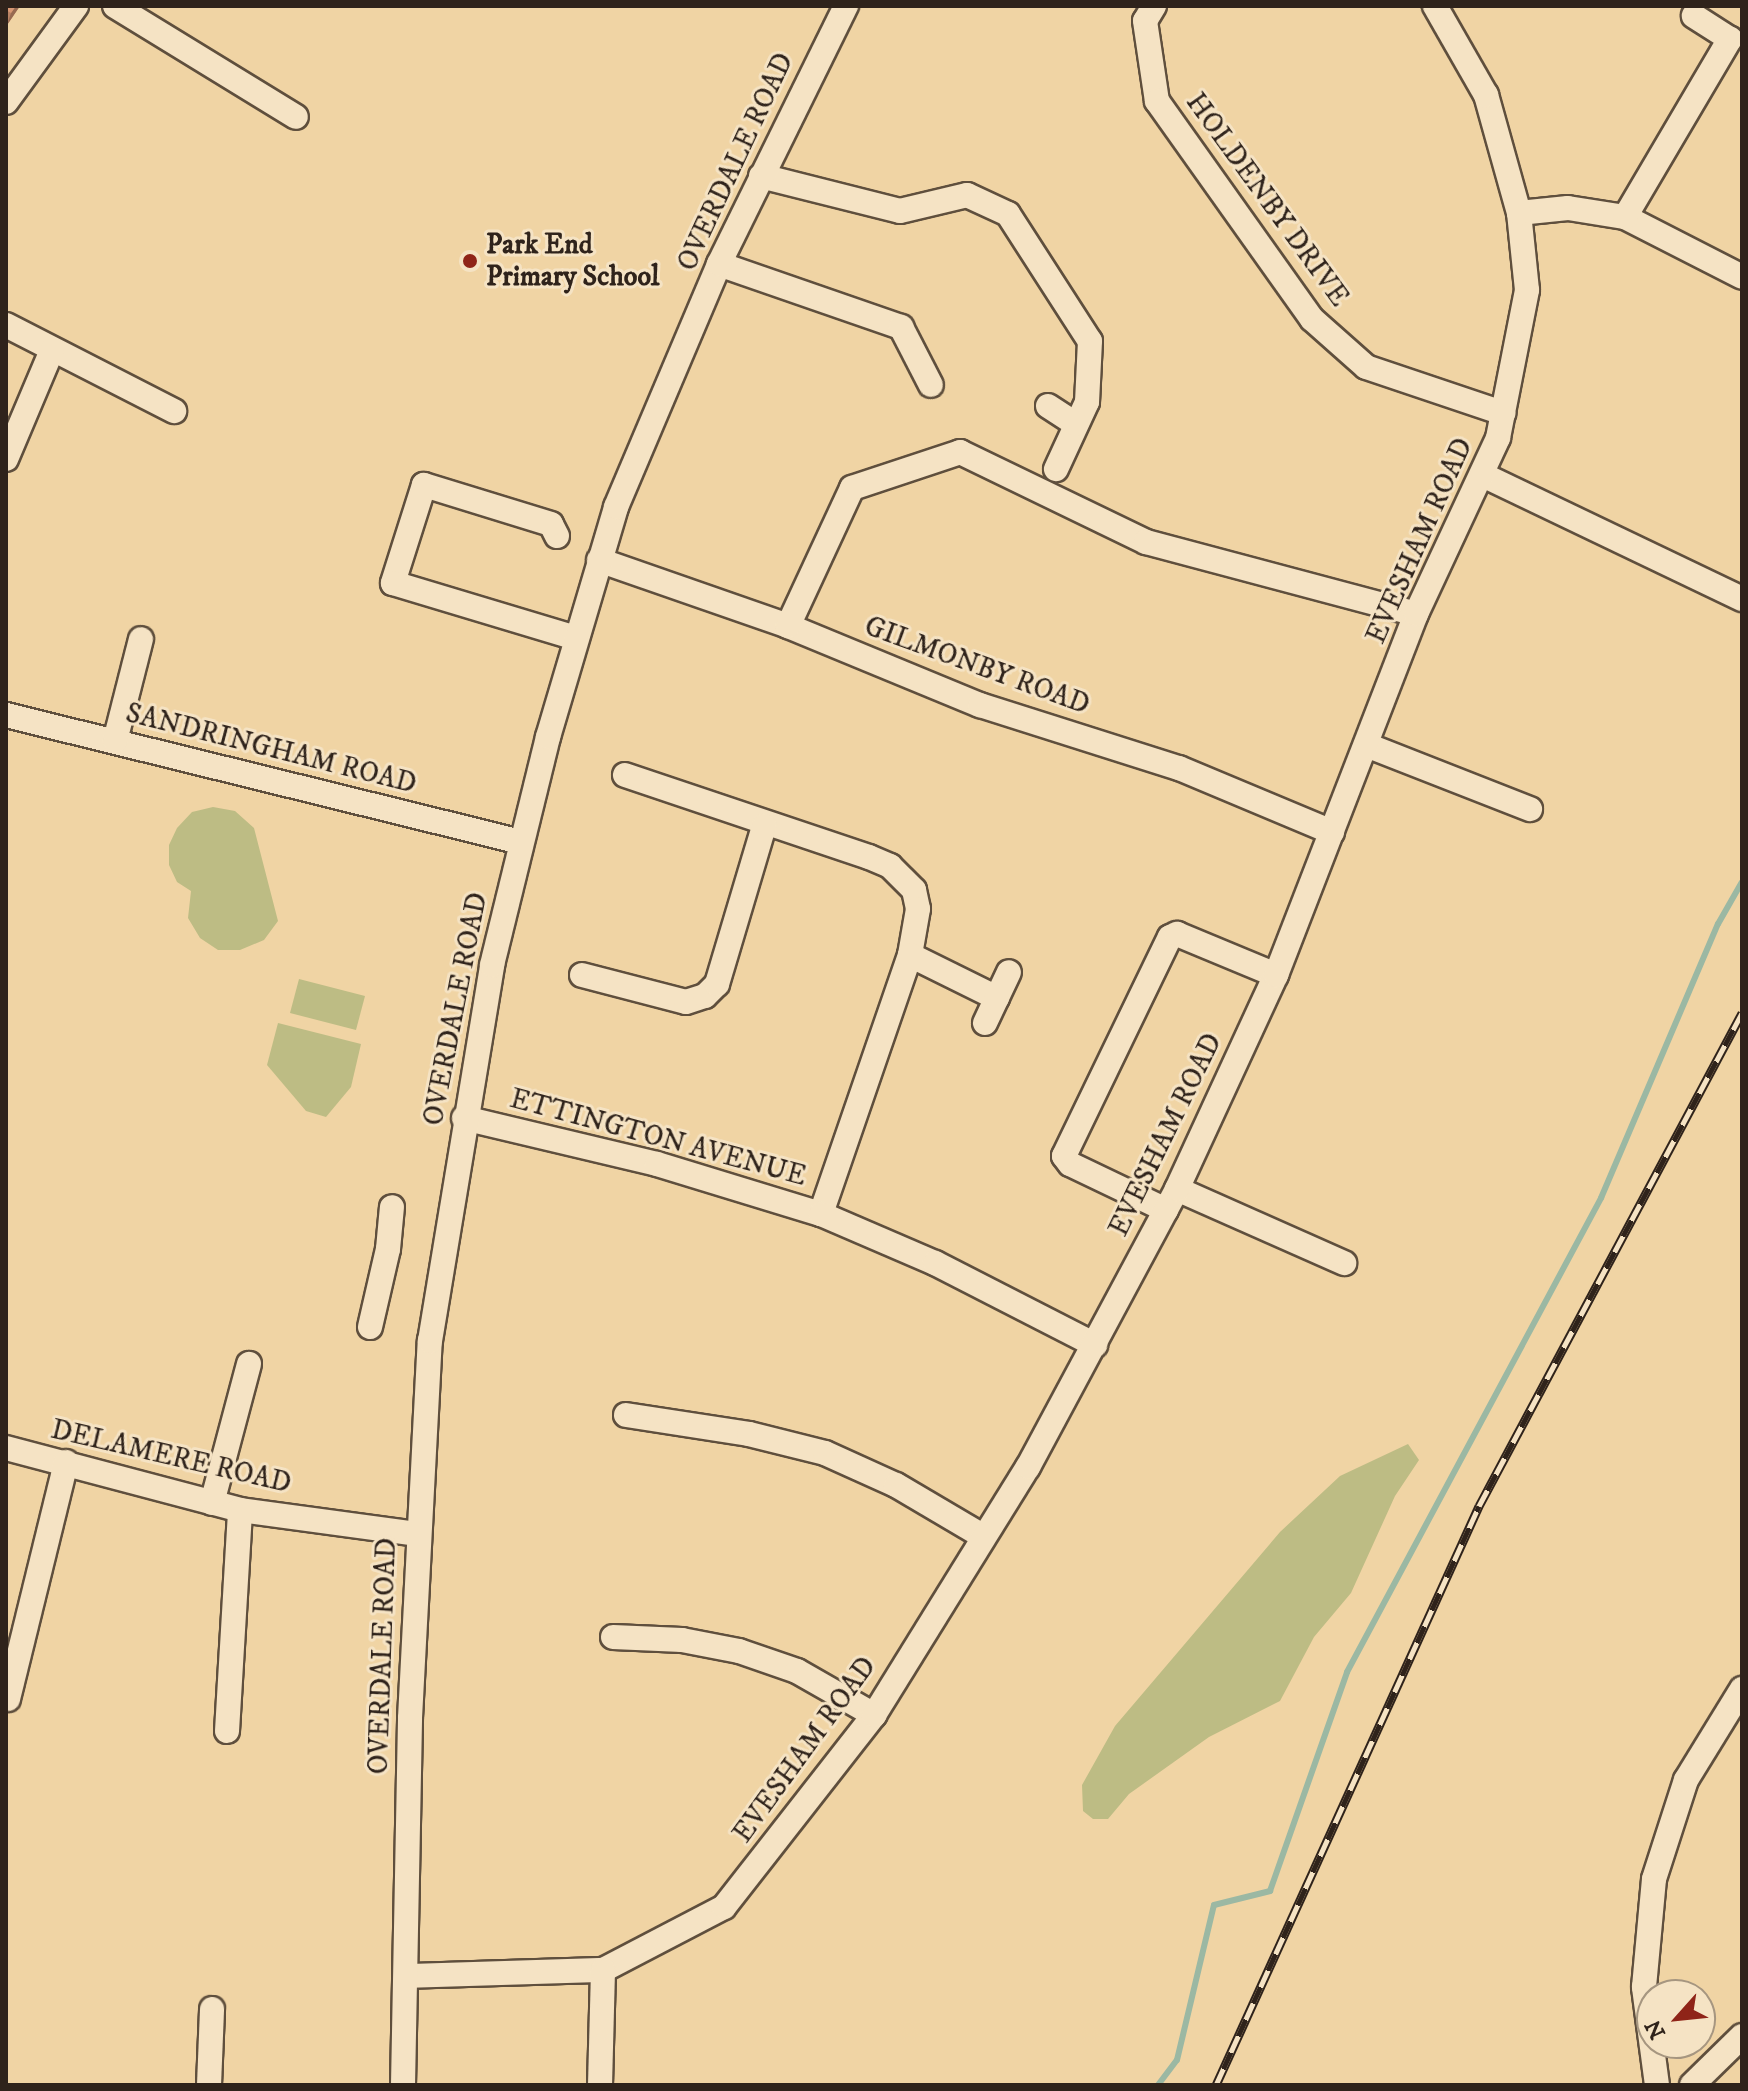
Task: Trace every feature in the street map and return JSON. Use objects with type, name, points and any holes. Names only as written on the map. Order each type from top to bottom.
[{"type":"street","points":[[6,102],[76,6]]},
{"type":"street","points":[[115,6],[296,117]]},
{"type":"street","name":"OVERDALE ROAD","points":[[403,2085],[417,1534],[430,1341],[464,1118],[521,842],[576,638],[616,507],[719,264],[846,6]]},
{"type":"street","name":"HOLDENBY DRIVE","points":[[1154,6],[1145,21],[1157,101],[1312,319],[1366,367],[1503,413]]},
{"type":"street","name":"EVESHAM ROAD","points":[[407,1976],[603,1970],[724,1907],[874,1715],[981,1535],[1028,1467],[1172,1200],[1276,975],[1369,746],[1416,614],[1483,475],[1503,413],[1527,290],[1519,213],[1486,95],[1435,6]]},
{"type":"street","points":[[1625,217],[1730,39],[1694,16]]},
{"type":"street","points":[[761,176],[900,211],[967,195],[1008,214],[1090,341],[1087,402],[1056,469]]},
{"type":"street","points":[[1519,213],[1568,208],[1625,217],[1742,277]]},
{"type":"street","points":[[719,264],[901,327],[931,385]]},
{"type":"street","points":[[6,325],[174,411]]},
{"type":"street","points":[[6,459],[52,350]]},
{"type":"street","points":[[1048,406],[1076,424]]},
{"type":"street","points":[[788,626],[852,488],[960,452],[1146,542],[1416,614]]},
{"type":"street","points":[[1483,475],[1742,599]]},
{"type":"street","points":[[557,536],[551,524],[424,485],[393,583],[576,638]]},
{"type":"street","name":"GILMONBY ROAD","points":[[599,560],[788,626],[980,705],[1179,768],[1332,832]]},
{"type":"street","points":[[115,741],[141,639]]},
{"type":"street","name":"SANDRINGHAM ROAD","points":[[6,715],[521,842]]},
{"type":"street","points":[[1369,746],[1530,809]]},
{"type":"street","points":[[625,775],[764,826],[869,857],[903,877],[914,890],[918,909],[910,955],[821,1214]]},
{"type":"street","points":[[582,975],[686,1002],[705,996],[717,984],[764,826]]},
{"type":"street","points":[[1276,975],[1177,934],[1170,937],[1064,1156],[1070,1164],[1344,1263]]},
{"type":"street","points":[[910,955],[997,998]]},
{"type":"street","points":[[985,1023],[1009,972]]},
{"type":"street","name":"ETTINGTON AVENUE","points":[[464,1118],[657,1164],[821,1214],[935,1263],[1095,1345]]},
{"type":"street","points":[[370,1327],[388,1249],[392,1207]]},
{"type":"street","points":[[212,1503],[249,1364]]},
{"type":"street","points":[[626,1415],[749,1434],[825,1453],[896,1485],[981,1535]]},
{"type":"street","name":"DELAMERE ROAD","points":[[6,1448],[240,1510],[417,1534]]},
{"type":"street","points":[[8,1699],[66,1462]]},
{"type":"street","points":[[227,1731],[240,1510]]},
{"type":"street","points":[[613,1637],[682,1640],[739,1651],[797,1671],[874,1715]]},
{"type":"street","points":[[1657,2085],[1644,1987],[1654,1879],[1686,1780],[1742,1689]]},
{"type":"street","points":[[600,2085],[603,1970]]},
{"type":"street","points":[[209,2085],[212,2009]]},
{"type":"street","points":[[1692,2085],[1742,2036]]},
{"type":"shaded area","points":[[213,807],[235,811],[254,828],[278,921],[264,940],[240,950],[218,950],[200,938],[188,918],[191,891],[177,882],[169,865],[169,845],[177,828],[192,812]]},
{"type":"shaded area","points":[[299,979],[365,996],[356,1030],[290,1013]]},
{"type":"shaded area","points":[[278,1023],[361,1044],[351,1087],[326,1117],[306,1111],[267,1065]]},
{"type":"shaded area","points":[[1408,1444],[1419,1460],[1395,1496],[1351,1593],[1314,1637],[1280,1701],[1209,1737],[1129,1794],[1108,1819],[1093,1819],[1083,1811],[1082,1785],[1115,1726],[1280,1532],[1340,1476]]},
{"type":"building","points":[[6,6],[16,6],[11,13]]},
{"type":"waterway","points":[[1158,2085],[1177,2060],[1214,1905],[1270,1891],[1347,1672],[1601,1198],[1718,924],[1742,882]]},
{"type":"railway","points":[[1216,2085],[1479,1506],[1742,1013]]},
{"type":"place","name":"Park End Primary School","points":[[470,261]]}]
